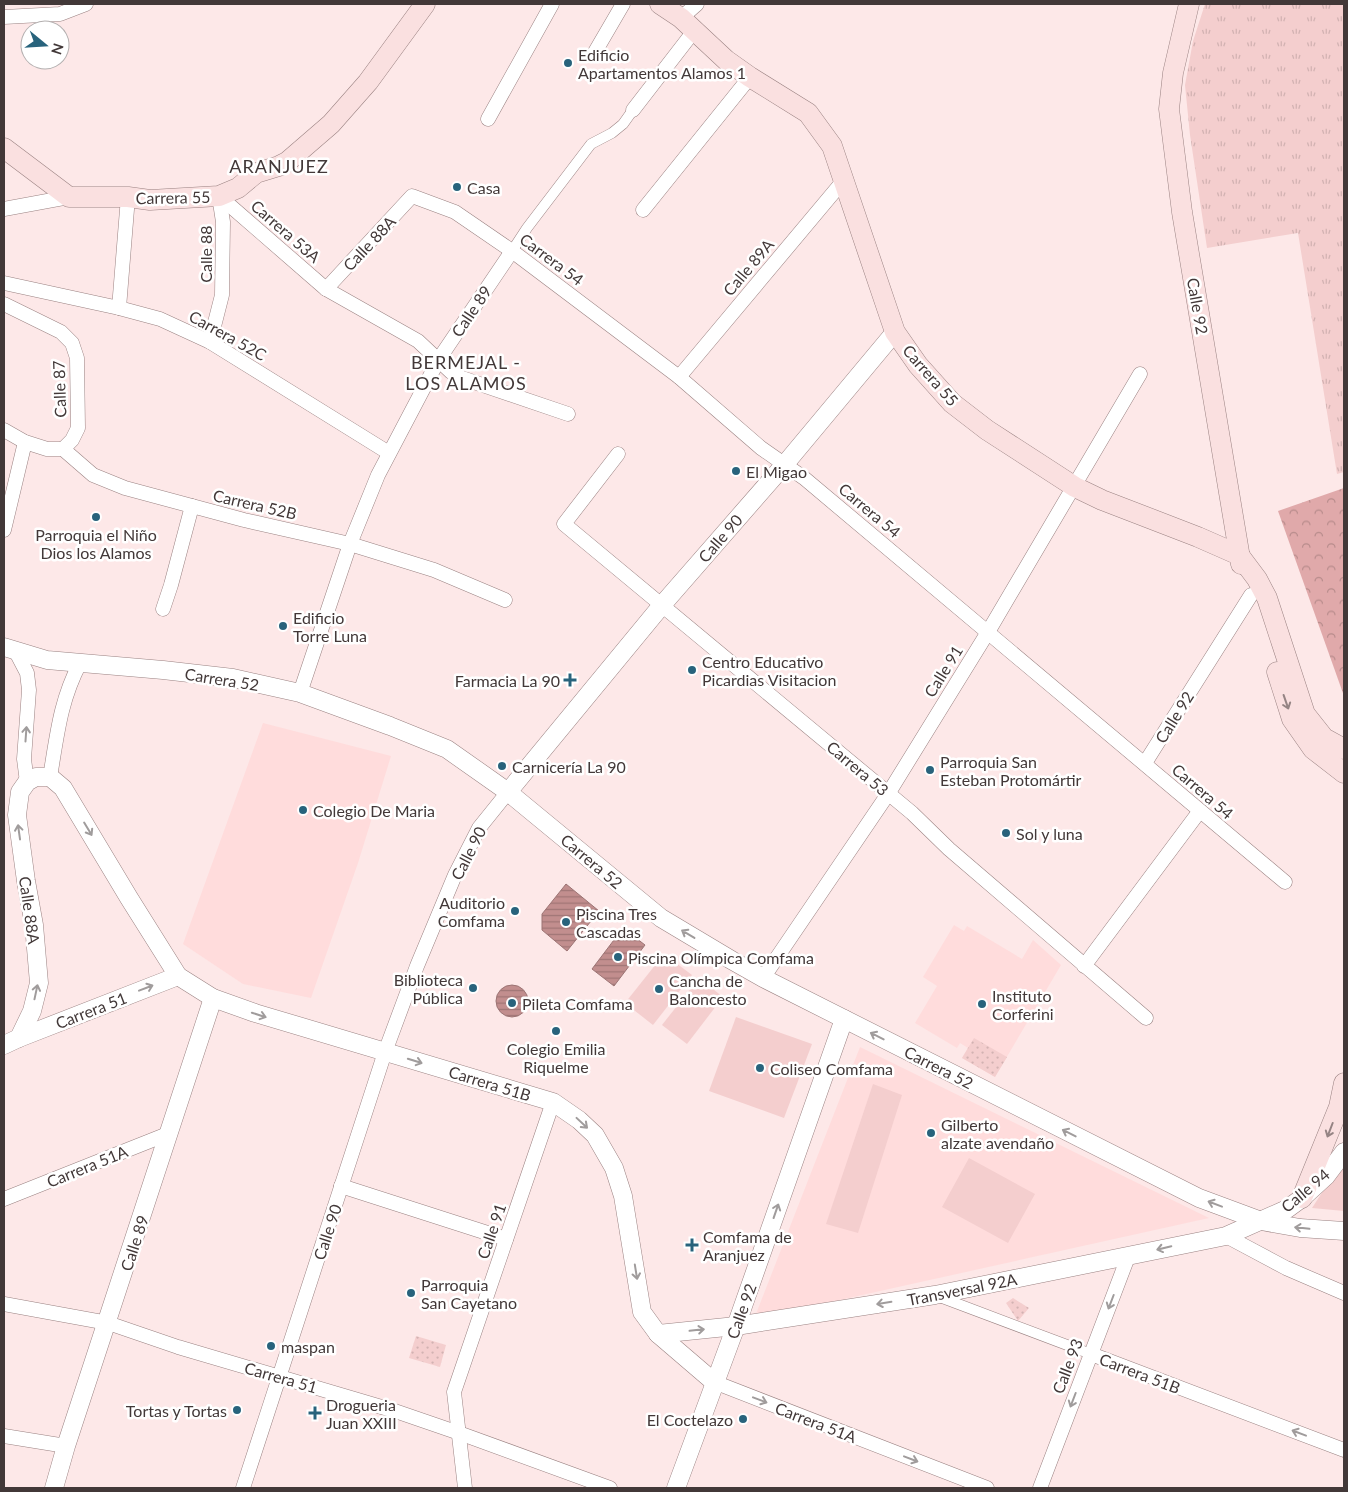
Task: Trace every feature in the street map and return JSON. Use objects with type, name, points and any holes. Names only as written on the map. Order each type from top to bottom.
[{"type":"main road","name":"Carrera 55","points":[[69,197],[128,197],[150,200],[219,196],[238,188],[256,173],[287,162],[332,124],[368,82],[425,4]]},
{"type":"main road","name":"Carrera 55","points":[[660,4],[688,25],[726,60],[750,77],[808,112],[832,146],[895,332],[918,365],[952,403],[987,430],[1075,487],[1102,500],[1198,537],[1239,556]]},
{"type":"main road","name":"Calle 92","points":[[1189,4],[1170,92],[1169,109],[1182,212],[1239,556],[1264,628],[1292,719],[1313,749],[1344,773]]},
{"type":"main road","name":"Calle 92","points":[[1177,56],[1195,4]]},
{"type":"main road","points":[[4,148],[69,197]]},
{"type":"main road","points":[[1239,556],[1257,579],[1267,598],[1305,714],[1324,738],[1344,749]]},
{"type":"main road","points":[[1302,1198],[1339,1107],[1344,1083]]},
{"type":"street","points":[[4,17],[86,4]]},
{"type":"street","points":[[488,119],[552,4]]},
{"type":"street","points":[[595,52],[623,4]]},
{"type":"street","name":"Calle 89","points":[[300,693],[350,544],[378,475],[439,359],[527,228],[591,144],[612,133],[623,124],[688,25],[697,4]]},
{"type":"street","points":[[643,210],[750,77]]},
{"type":"street","name":"Calle 89A","points":[[679,377],[844,180]]},
{"type":"street","name":"Carrera 53A","points":[[219,196],[326,289],[418,341],[451,372],[462,378],[568,414]]},
{"type":"street","name":"Calle 88","points":[[210,342],[222,295],[224,238],[219,196]]},
{"type":"street","name":"Carrera 54","points":[[412,196],[455,212],[512,252],[679,377],[761,448],[804,478],[1145,763],[1284,882]]},
{"type":"street","name":"Calle 88A","points":[[326,289],[412,196]]},
{"type":"street","points":[[4,209],[69,197]]},
{"type":"street","points":[[119,308],[128,197]]},
{"type":"street","name":"Carrera 52C","points":[[4,283],[119,308],[160,320],[210,342],[390,453]]},
{"type":"street","name":"Calle 87","points":[[4,304],[61,332],[72,343],[77,358],[78,428],[72,440],[63,449]]},
{"type":"street","name":"Calle 90","points":[[243,1488],[385,1052],[455,875],[478,828],[662,605],[895,332]]},
{"type":"street","name":"Calle 91","points":[[763,978],[888,794],[1075,487],[1140,374]]},
{"type":"street","points":[[4,430],[26,442],[47,449],[63,449]]},
{"type":"street","points":[[4,530],[6,511],[26,442]]},
{"type":"street","name":"Carrera 52B","points":[[63,449],[93,474],[124,488],[350,544],[434,570],[505,600]]},
{"type":"street","name":"Carrera 53","points":[[618,454],[564,524],[912,813],[949,849],[1146,1018]]},
{"type":"street","points":[[163,609],[192,506]]},
{"type":"street","name":"Calle 92","points":[[1145,763],[1251,595]]},
{"type":"street","name":"Calle 88A","points":[[9,648],[26,673],[29,690],[24,758],[27,782],[20,792],[17,815],[34,925],[38,983],[32,1011],[11,1041]]},
{"type":"street","name":"Carrera 52","points":[[9,648],[47,660],[233,678],[300,693],[447,749],[508,792],[661,918],[763,978],[1199,1198],[1261,1221]]},
{"type":"street","points":[[50,777],[63,701],[70,681],[80,663]]},
{"type":"street","points":[[27,782],[36,777],[50,777],[62,788],[128,898],[178,976]]},
{"type":"street","points":[[1084,966],[1200,812]]},
{"type":"street","name":"Carrera 51B","points":[[178,976],[213,998],[302,1028],[553,1102],[580,1120],[595,1135],[614,1168],[623,1196],[642,1312],[658,1334]]},
{"type":"street","name":"Carrera 51","points":[[11,1041],[178,976]]},
{"type":"street","name":"Calle 89","points":[[54,1488],[66,1446],[108,1323],[213,998]]},
{"type":"street","name":"Calle 92","points":[[676,1488],[736,1326],[844,1019]]},
{"type":"street","name":"Calle 91","points":[[465,1488],[454,1392],[553,1102]]},
{"type":"street","name":"Carrera 51A","points":[[4,1199],[170,1134]]},
{"type":"street","name":"Calle 94","points":[[1261,1221],[1287,1209],[1302,1198],[1326,1176],[1344,1152]]},
{"type":"street","points":[[341,1186],[506,1239]]},
{"type":"street","points":[[1261,1221],[1300,1228],[1344,1231]]},
{"type":"street","name":"Transversal 92A","points":[[658,1334],[736,1326],[935,1295],[1226,1236],[1261,1221]]},
{"type":"street","points":[[1226,1236],[1286,1268],[1344,1293]]},
{"type":"street","name":"Calle 93","points":[[1040,1488],[1128,1257]]},
{"type":"street","name":"Carrera 51B","points":[[935,1295],[1344,1450]]},
{"type":"street","name":"Carrera 51","points":[[4,1304],[108,1323],[187,1349],[369,1403],[459,1433],[610,1488]]},
{"type":"street","name":"Carrera 51A","points":[[658,1334],[714,1382],[988,1488]]},
{"type":"street","points":[[686,1358],[700,1395],[702,1415]]},
{"type":"street","points":[[4,1436],[66,1446]]},
{"type":"shaded area","name":"Colegio De Maria","points":[[263,723],[391,756],[358,863],[311,998],[243,984],[183,944]]},
{"type":"shaded area","name":"Piscina Tres Cascadas","points":[[566,884],[599,911],[567,951],[542,930],[542,914]]},
{"type":"shaded area","name":"Instituto Corferini","points":[[954,925],[964,931],[967,926],[1022,959],[1033,940],[1061,965],[995,1077],[962,1058],[968,1048],[960,1043],[957,1048],[915,1023],[937,986],[923,977]]},
{"type":"shaded area","name":"Piscina Olímpica Comfama","points":[[623,928],[645,945],[614,986],[592,969]]},
{"type":"shaded area","name":"Pileta Comfama","points":[[512,985],[518,986],[523,990],[527,995],[527,1007],[523,1012],[518,1016],[512,1017],[506,1016],[501,1012],[497,1007],[496,1001],[497,995],[501,990],[506,986]]},
{"type":"shaded area","name":"Gilberto alzate avendaño","points":[[860,1047],[1209,1218],[754,1319]]},
{"type":"green space","points":[[1205,4],[1344,4],[1344,472],[1337,474],[1298,233],[1207,248],[1190,135],[1185,85],[1193,41]]},
{"type":"green space","points":[[1344,488],[1344,696],[1278,511]]},
{"type":"green space","name":"Cancha de Baloncesto","points":[[664,954],[692,975],[653,1025],[625,1003]]},
{"type":"green space","points":[[699,978],[723,997],[687,1044],[662,1025]]},
{"type":"green space","name":"Coliseo Comfama","points":[[736,1017],[812,1044],[784,1118],[709,1091]]},
{"type":"green space","points":[[974,1038],[1007,1057],[995,1077],[962,1058]]},
{"type":"green space","points":[[873,1084],[902,1095],[858,1233],[826,1224]]},
{"type":"green space","points":[[969,1158],[1035,1194],[1008,1243],[942,1207]]},
{"type":"green space","points":[[1344,1159],[1344,1211],[1312,1208]]},
{"type":"green space","points":[[1013,1298],[1029,1308],[1018,1321],[1006,1303]]},
{"type":"green space","points":[[416,1336],[446,1345],[440,1367],[409,1358]]},
{"type":"place","name":"Edificio Apartamentos Alamos 1","points":[[568,63]]},
{"type":"place","name":"Casa","points":[[457,187]]},
{"type":"place","name":"El Migao","points":[[736,471]]},
{"type":"place","name":"Parroquia el Niño Dios los Alamos","points":[[96,517]]},
{"type":"place","name":"Edificio Torre Luna","points":[[283,626]]},
{"type":"place","name":"Centro Educativo Picardias Visitacion","points":[[692,670]]},
{"type":"place","name":"Farmacia La 90","points":[[570,680]]},
{"type":"place","name":"Carnicería La 90","points":[[502,766]]},
{"type":"place","name":"Parroquia San Esteban Protomártir","points":[[930,770]]},
{"type":"place","name":"Colegio De Maria","points":[[303,810]]},
{"type":"place","name":"Sol y luna","points":[[1006,833]]},
{"type":"place","name":"Auditorio Comfama","points":[[515,911]]},
{"type":"place","name":"Piscina Tres Cascadas","points":[[566,922]]},
{"type":"place","name":"Piscina Olímpica Comfama","points":[[618,957]]},
{"type":"place","name":"Biblioteca Pública","points":[[473,988]]},
{"type":"place","name":"Cancha de Baloncesto","points":[[659,989]]},
{"type":"place","name":"Pileta Comfama","points":[[512,1003]]},
{"type":"place","name":"Instituto Corferini","points":[[982,1004]]},
{"type":"place","name":"Colegio Emilia Riquelme","points":[[556,1031]]},
{"type":"place","name":"Coliseo Comfama","points":[[760,1068]]},
{"type":"place","name":"Gilberto alzate avendaño","points":[[931,1133]]},
{"type":"place","name":"Comfama de Aranjuez","points":[[692,1245]]},
{"type":"place","name":"Parroquia San Cayetano","points":[[411,1293]]},
{"type":"place","name":"maspan","points":[[271,1346]]},
{"type":"place","name":"Tortas y Tortas","points":[[237,1410]]},
{"type":"place","name":"Drogueria Juan XXIII","points":[[315,1413]]},
{"type":"place","name":"El Coctelazo","points":[[743,1419]]},
{"type":"district","name":"ARANJUEZ","points":[[279,166]]},
{"type":"district","name":"BERMEJAL - LOS ALAMOS","points":[[466,372]]}]
